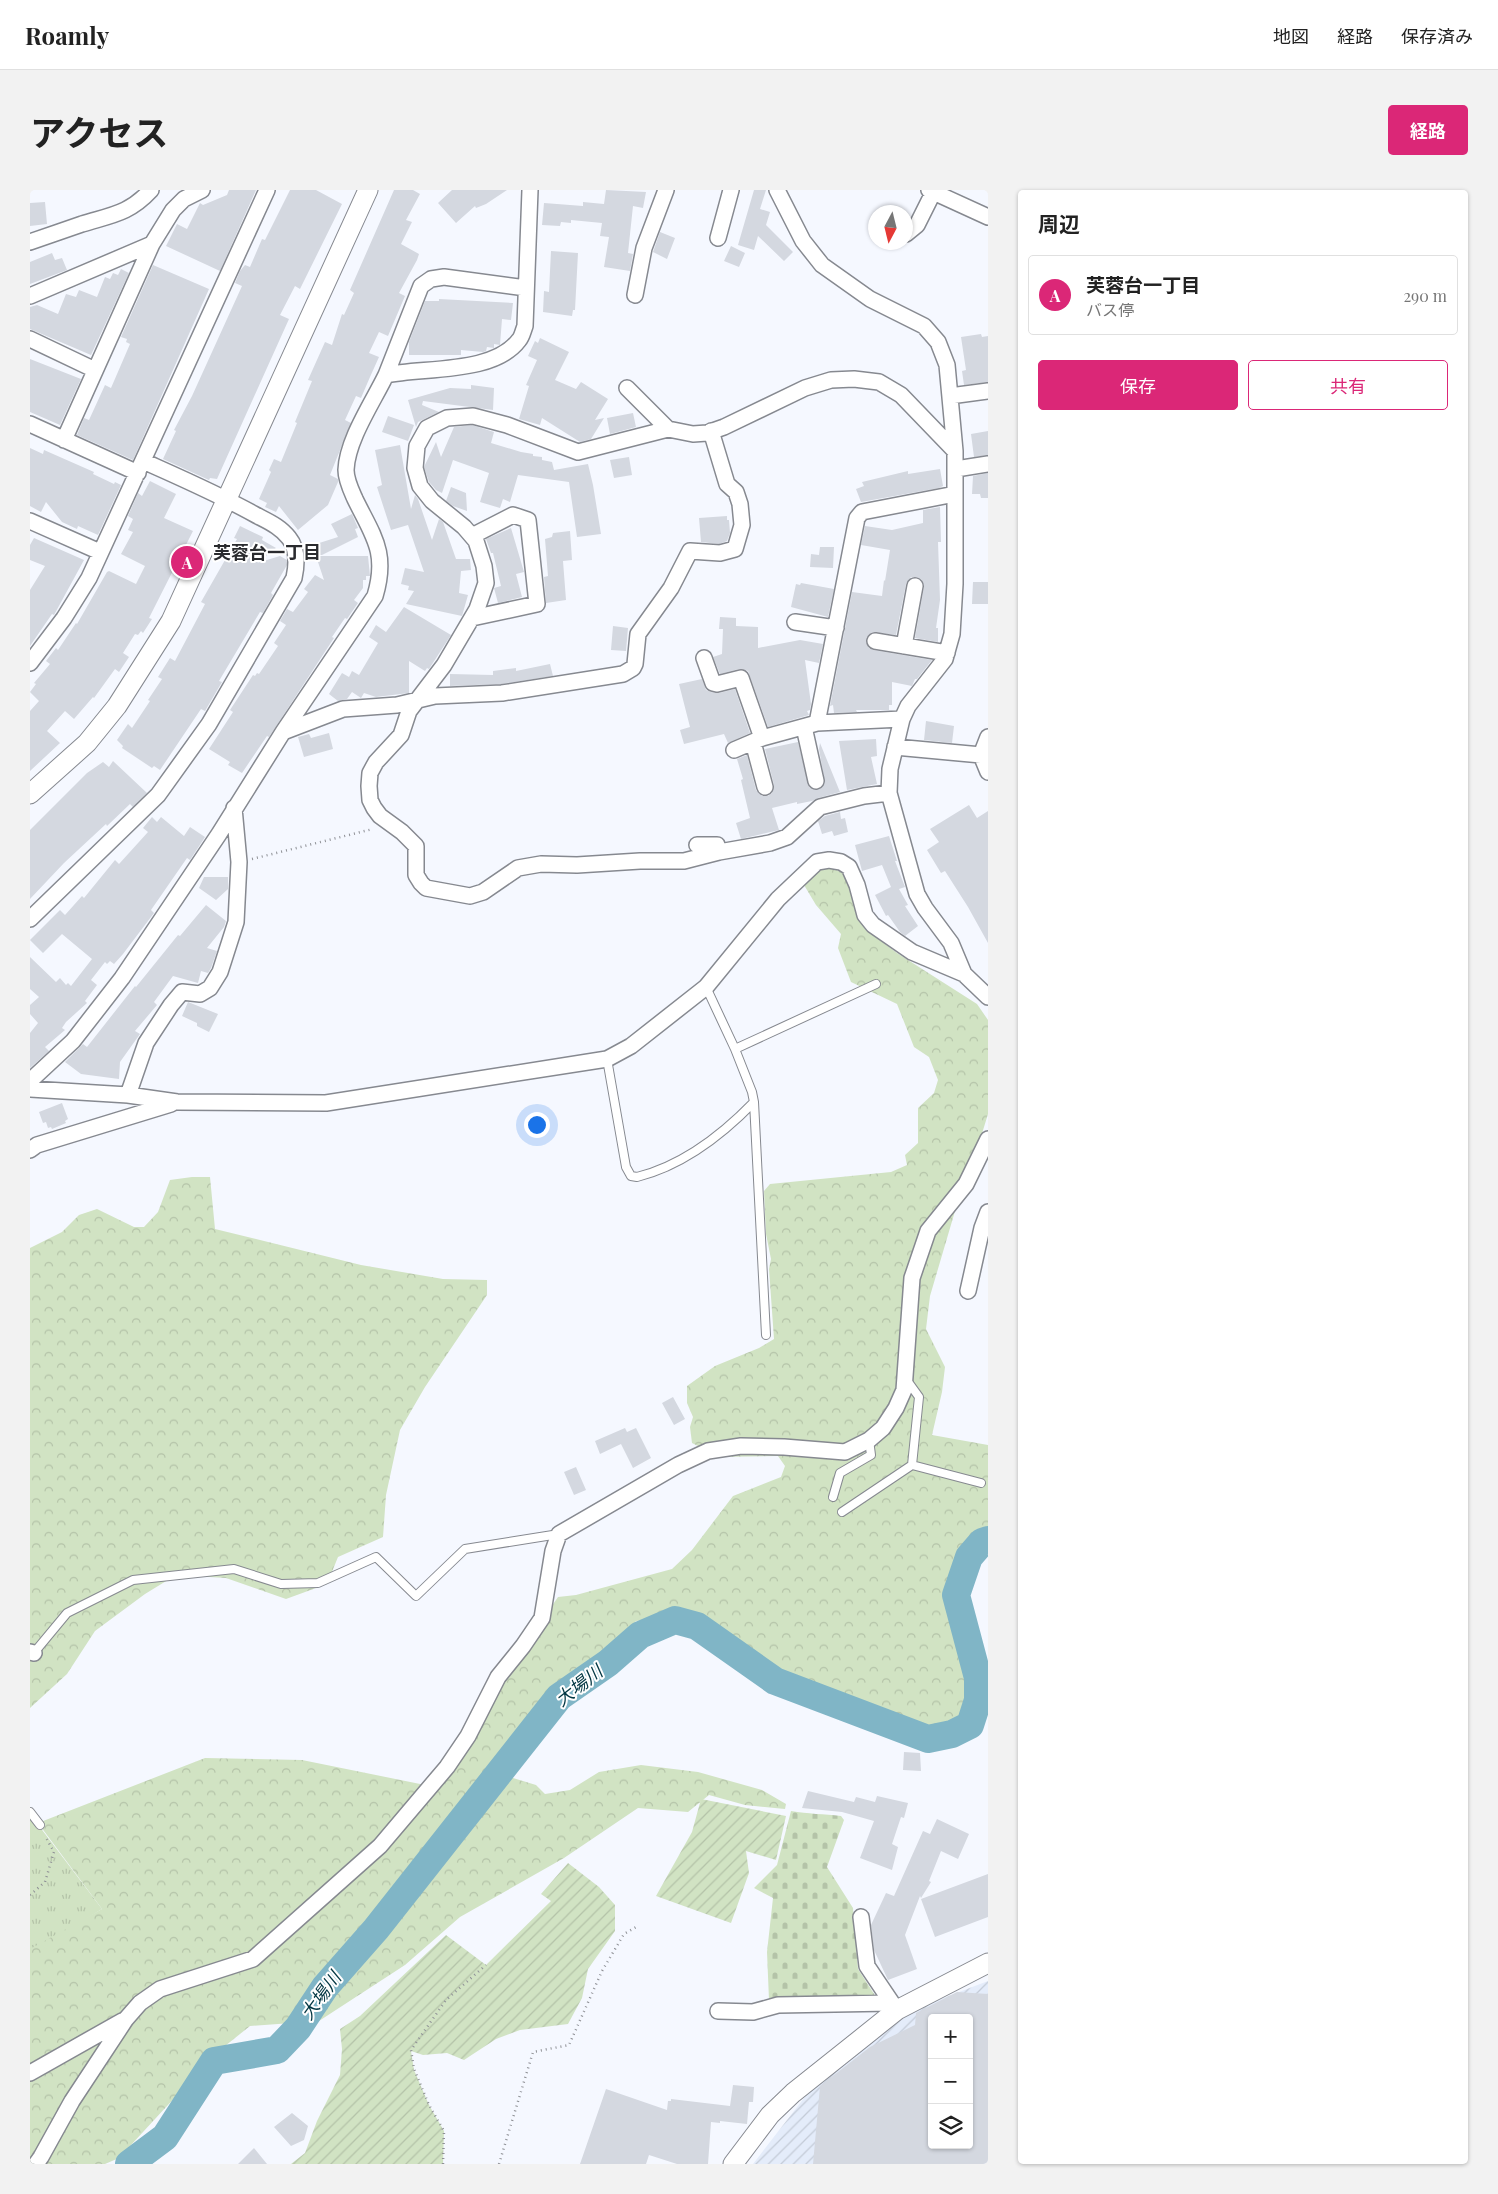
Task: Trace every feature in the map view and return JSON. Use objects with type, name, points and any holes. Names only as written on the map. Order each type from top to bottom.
[{"type":"street","points":[[30,242],[114,216],[132,207],[151,190]]},
{"type":"street","points":[[64,440],[152,244],[173,210],[184,199],[200,190]]},
{"type":"street","points":[[30,663],[64,618],[89,578],[267,190]]},
{"type":"street","points":[[30,794],[87,743],[122,699],[171,621],[368,190]]},
{"type":"street","points":[[718,238],[731,190]]},
{"type":"street","points":[[777,190],[803,241],[822,264],[870,299],[924,326],[938,342],[947,366],[956,469],[955,584],[952,634],[945,659],[908,706],[902,718],[890,769],[889,793],[917,894],[951,943],[964,974]]},
{"type":"street","points":[[386,375],[410,370],[468,366],[490,361],[506,353],[520,340],[525,326],[532,191]]},
{"type":"street","points":[[635,294],[644,248],[664,191]]},
{"type":"street","points":[[913,228],[917,224],[931,191],[988,218]]},
{"type":"street","points":[[30,296],[152,244]]},
{"type":"street","points":[[30,1081],[73,1041],[98,1011],[214,842],[283,732],[375,596],[379,582],[381,561],[378,544],[349,486],[346,470],[350,448],[386,375],[421,286],[431,278],[444,277],[526,288]]},
{"type":"street","points":[[30,339],[95,370]]},
{"type":"street","points":[[889,793],[828,804],[815,811],[787,837],[770,843],[719,852],[684,862],[640,861],[578,865],[541,864],[518,868],[483,892],[470,896],[426,888],[416,875],[416,846],[402,832],[380,816],[370,800],[370,773],[376,762],[401,735],[409,711],[436,677],[472,618],[486,582],[484,566],[476,541],[464,526],[432,501],[420,486],[415,468],[417,446],[427,428],[447,418],[474,416],[507,425],[578,452],[668,429],[693,434],[711,431],[806,388],[830,380],[854,379],[879,382],[901,395],[955,451]]},
{"type":"street","points":[[627,388],[668,429]]},
{"type":"street","points":[[950,396],[988,391]]},
{"type":"street","points":[[30,424],[64,440],[228,499],[277,527],[290,538],[296,552],[294,578],[209,724],[158,795],[30,918]]},
{"type":"street","points":[[283,732],[343,710],[415,702],[435,696],[502,693],[623,674],[633,668],[638,634],[671,588],[690,551],[720,553],[735,549],[742,525],[740,504],[736,492],[727,484],[711,431]]},
{"type":"street","points":[[956,469],[988,464]]},
{"type":"street","points":[[816,781],[811,725],[836,628],[857,518],[862,512],[955,494]]},
{"type":"street","points":[[472,536],[513,515],[528,520],[537,604],[472,618]]},
{"type":"street","points":[[30,521],[100,552]]},
{"type":"street","points":[[904,646],[915,586]]},
{"type":"street","points":[[795,622],[836,628]]},
{"type":"street","points":[[875,641],[947,653]]},
{"type":"street","points":[[704,658],[713,683],[717,684],[740,678],[758,740],[765,787]]},
{"type":"street","points":[[734,750],[758,740],[811,725],[902,718]]},
{"type":"street","points":[[988,737],[981,755],[988,772]]},
{"type":"street","points":[[895,747],[981,755]]},
{"type":"street","points":[[128,1095],[146,1043],[171,1005],[182,992],[200,994],[210,988],[220,972],[236,922],[239,862],[234,808]]},
{"type":"street","points":[[697,845],[717,845],[719,852]]},
{"type":"street","points":[[30,1089],[128,1095],[177,1102],[326,1103],[607,1059],[631,1046],[706,987],[778,899],[817,862],[829,860],[841,862],[849,868],[857,884],[864,915],[872,926],[912,952],[964,974],[988,997]]},
{"type":"street","points":[[30,1150],[37,1145],[177,1102]]},
{"type":"street","points":[[36,2164],[72,2101],[126,2019],[140,2003],[160,1988],[253,1958],[380,1846],[447,1767],[468,1736],[498,1677],[524,1646],[542,1618],[553,1551],[559,1534],[678,1465],[708,1451],[749,1446],[845,1452],[868,1440],[883,1428],[896,1408],[904,1390],[912,1278],[928,1231],[966,1184],[988,1139]]},
{"type":"street","points":[[968,1291],[982,1228],[988,1212]]},
{"type":"street","points":[[861,1917],[867,1966],[894,2007]]},
{"type":"street","points":[[733,2164],[760,2127],[787,2099],[894,2007],[988,1963]]},
{"type":"street","points":[[718,2011],[753,2012],[778,2005],[894,2007]]},
{"type":"street","points":[[30,2073],[126,2019]]},
{"type":"lane","points":[[735,1050],[876,984]]},
{"type":"lane","points":[[706,987],[735,1050],[752,1092],[754,1102],[766,1335]]},
{"type":"lane","points":[[607,1059],[626,1167],[631,1176],[636,1177],[677,1163],[733,1124],[754,1102]]},
{"type":"lane","points":[[905,1377],[919,1397],[912,1465]]},
{"type":"lane","points":[[833,1497],[840,1473],[871,1455],[868,1440]]},
{"type":"lane","points":[[842,1512],[912,1465],[981,1483]]},
{"type":"lane","points":[[31,1654],[66,1613],[133,1580],[234,1569],[281,1584],[318,1582],[376,1557],[416,1596],[465,1549],[559,1534]]},
{"type":"lane","points":[[30,1812],[39,1824]]},
{"type":"path","points":[[239,862],[382,827],[387,821]]},
{"type":"path","points":[[30,1895],[46,1882],[54,1852],[39,1824]]},
{"type":"path","points":[[499,2164],[533,2052],[569,2045],[602,1971],[624,1934],[638,1926]]},
{"type":"path","points":[[443,2164],[444,2131],[429,2105],[414,2070],[411,2050],[446,2000],[486,1965]]},
{"type":"shaded area","points":[[988,1981],[988,2164],[753,2164],[811,2089],[904,2013]]},
{"type":"green space","points":[[829,866],[846,875],[865,929],[897,953],[977,1004],[988,1020],[988,1114],[980,1140],[968,1167],[930,1296],[926,1329],[945,1367],[942,1392],[932,1435],[988,1445],[988,1536],[963,1554],[951,1589],[960,1614],[972,1676],[968,1710],[954,1723],[928,1732],[815,1688],[759,1659],[688,1615],[636,1621],[550,1717],[516,1763],[513,1778],[536,1785],[545,1794],[570,1790],[599,1772],[641,1765],[698,1772],[762,1790],[786,1804],[785,1809],[745,1805],[709,1795],[688,1812],[638,1808],[564,1858],[460,1917],[405,1965],[319,2021],[250,2026],[215,2054],[119,2158],[105,2164],[30,2164],[30,1949],[102,1909],[38,1823],[205,1758],[302,1760],[430,1786],[558,1597],[576,1595],[672,1569],[692,1550],[733,1496],[781,1477],[785,1466],[778,1456],[720,1457],[692,1443],[690,1427],[693,1417],[687,1403],[687,1386],[715,1366],[759,1348],[774,1339],[769,1269],[771,1259],[766,1234],[764,1191],[770,1184],[891,1172],[907,1165],[905,1155],[918,1143],[918,1108],[934,1093],[938,1080],[929,1057],[914,1047],[897,1004],[851,982],[838,948],[841,934],[816,905],[804,885],[806,877]]},
{"type":"green space","points":[[210,1177],[215,1229],[361,1265],[443,1279],[487,1280],[487,1295],[425,1387],[400,1430],[386,1495],[383,1537],[338,1557],[327,1584],[286,1599],[226,1578],[176,1575],[145,1594],[95,1631],[67,1674],[30,1708],[30,1248],[62,1232],[79,1215],[97,1209],[134,1227],[144,1227],[158,1212],[170,1180]]},
{"type":"green space","points":[[701,1799],[786,1816],[776,1860],[746,1851],[749,1873],[731,1923],[656,1896],[692,1832]]},
{"type":"green space","points":[[791,1811],[841,1816],[844,1820],[827,1867],[853,1908],[858,1969],[876,1997],[769,2000],[767,1952],[773,1898],[754,1888],[777,1865]]},
{"type":"green space","points":[[30,1814],[102,1909],[30,1953]]},
{"type":"green space","points":[[568,1863],[599,1887],[615,1905],[615,1931],[588,1969],[582,1998],[568,2024],[520,2030],[496,2039],[464,2060],[447,2053],[423,2055],[411,2051],[414,2070],[429,2105],[444,2131],[443,2164],[291,2164],[305,2153],[317,2121],[340,2075],[342,2049],[340,2029],[360,2016],[446,1935],[486,1965],[551,1901],[541,1894]]},
{"type":"building","points":[[229,190],[256,190],[220,271],[166,246],[177,224],[187,229],[200,203],[203,205],[227,195]]},
{"type":"building","points":[[290,190],[316,190],[342,204],[300,289],[295,286],[280,315],[289,319],[217,479],[210,478],[209,480],[163,459],[176,431],[174,430],[192,396],[242,286],[235,283],[240,271],[245,265],[250,267],[262,239],[265,240]]},
{"type":"building","points":[[394,190],[413,190],[420,194],[406,220],[412,222],[401,244],[419,254],[399,293],[405,296],[388,336],[379,332],[369,353],[379,357],[361,398],[356,396],[345,420],[351,423],[330,475],[338,479],[338,482],[328,505],[298,530],[279,506],[276,512],[265,507],[267,503],[259,499],[271,472],[269,470],[274,459],[281,462],[312,381],[308,380],[325,342],[332,345],[342,314],[344,315],[354,293],[350,290]]},
{"type":"building","points":[[452,190],[507,190],[486,204],[476,208],[475,206],[456,223],[438,203]]},
{"type":"building","points":[[606,190],[646,192],[643,208],[633,206],[628,253],[633,254],[630,271],[604,267],[609,237],[600,236],[602,223],[571,220],[571,223],[561,222],[560,226],[542,225],[544,203],[583,206],[583,202],[604,204]]},
{"type":"building","points":[[754,190],[766,190],[760,209],[770,212],[766,225],[793,252],[784,261],[758,236],[754,250],[738,245]]},
{"type":"building","points":[[45,202],[47,224],[30,226],[30,203]]},
{"type":"building","points":[[660,232],[675,238],[667,259],[653,252]]},
{"type":"building","points":[[731,246],[745,253],[739,267],[724,261]]},
{"type":"building","points":[[551,251],[578,253],[575,310],[573,310],[572,316],[543,312],[544,291],[549,292]]},
{"type":"building","points":[[52,253],[55,260],[62,258],[67,270],[30,284],[30,262]]},
{"type":"building","points":[[153,265],[209,289],[133,460],[77,435],[84,418],[89,420],[105,385],[111,388],[130,344],[126,342],[127,339],[121,337]]},
{"type":"building","points":[[121,269],[129,273],[91,355],[30,329],[30,307],[37,305],[58,314],[66,294],[76,297],[79,290],[97,297],[105,277],[110,279],[113,273],[118,275]]},
{"type":"building","points":[[439,299],[513,303],[511,320],[502,319],[500,345],[494,344],[494,348],[487,347],[486,351],[483,352],[461,350],[461,355],[409,355],[409,342],[425,301],[439,301]]},
{"type":"building","points":[[981,334],[982,337],[988,336],[988,382],[964,385],[962,371],[966,370],[961,337]]},
{"type":"building","points":[[540,338],[569,352],[555,380],[576,389],[581,382],[608,399],[595,420],[604,418],[591,439],[580,442],[542,418],[540,425],[519,419],[529,386],[526,385],[537,360],[528,356],[535,341],[538,343]]},
{"type":"building","points":[[30,359],[81,379],[60,425],[30,412]]},
{"type":"building","points":[[471,385],[494,388],[493,410],[423,401],[422,405],[439,412],[418,422],[416,427],[408,400],[450,388],[471,389]]},
{"type":"building","points":[[633,413],[636,427],[610,434],[607,418]]},
{"type":"building","points":[[388,416],[414,425],[408,441],[382,432]]},
{"type":"building","points":[[472,425],[494,432],[491,443],[542,457],[542,460],[552,462],[554,470],[588,464],[601,534],[577,537],[569,482],[518,475],[510,502],[503,499],[500,508],[480,502],[489,473],[453,460],[442,493],[436,490],[429,482],[424,467],[436,442],[441,457],[454,427]]},
{"type":"building","points":[[988,431],[988,455],[974,457],[971,434]]},
{"type":"building","points":[[400,445],[411,509],[415,495],[432,540],[439,519],[443,522],[456,559],[470,559],[471,570],[461,571],[459,593],[468,595],[462,616],[406,604],[414,591],[408,590],[409,586],[401,584],[405,568],[424,572],[408,525],[391,530],[377,487],[382,485],[375,450]]},
{"type":"building","points":[[30,448],[43,454],[44,450],[94,472],[93,474],[114,484],[115,482],[121,485],[98,535],[78,526],[77,529],[62,522],[46,502],[41,512],[30,506]]},
{"type":"building","points":[[629,457],[632,475],[614,478],[610,460]]},
{"type":"building","points":[[940,469],[943,486],[939,488],[861,502],[856,489],[864,486],[862,482],[908,471],[908,474]]},
{"type":"building","points":[[988,473],[988,498],[981,498],[980,494],[972,494],[973,476]]},
{"type":"building","points":[[150,481],[176,494],[164,518],[193,531],[149,618],[152,619],[143,633],[141,631],[138,635],[135,634],[123,653],[129,657],[119,672],[115,669],[94,698],[74,719],[65,711],[47,731],[60,743],[30,771],[30,711],[39,701],[30,692],[36,684],[34,683],[50,664],[46,661],[56,648],[58,650],[77,624],[107,572],[109,571],[136,584],[145,566],[121,554],[133,532],[128,530],[133,519],[128,516],[138,493],[142,496]]},
{"type":"building","points":[[451,487],[466,493],[467,511],[453,506],[446,501]]},
{"type":"building","points":[[940,507],[941,542],[938,542],[940,600],[936,628],[938,628],[938,642],[915,638],[924,587],[921,579],[916,577],[911,577],[906,584],[896,635],[872,632],[866,640],[869,648],[873,650],[932,660],[915,679],[912,686],[892,682],[892,705],[889,705],[889,710],[856,710],[857,712],[834,713],[833,705],[830,706],[852,592],[882,596],[885,581],[890,550],[861,545],[865,526],[892,530],[923,523],[923,510]]},
{"type":"building","points":[[352,514],[358,528],[355,529],[358,537],[322,555],[316,555],[313,545],[338,537],[331,524]]},
{"type":"building","points":[[727,516],[730,533],[727,541],[719,544],[701,542],[699,518]]},
{"type":"building","points":[[240,526],[263,537],[262,540],[276,548],[257,563],[280,556],[287,560],[287,565],[271,593],[273,595],[263,613],[260,612],[219,681],[222,682],[205,711],[201,709],[160,770],[154,766],[152,768],[122,748],[123,746],[117,740],[128,724],[132,728],[150,701],[148,700],[162,679],[158,677],[170,658],[175,661],[205,604],[201,602],[237,539],[234,538]]},
{"type":"building","points":[[511,528],[524,572],[516,574],[522,597],[498,603],[494,588],[501,586],[493,553],[491,553],[486,539]]},
{"type":"building","points":[[570,531],[572,560],[563,561],[566,600],[546,603],[544,577],[548,576],[545,539],[552,537],[553,533]]},
{"type":"building","points":[[34,538],[84,560],[54,615],[52,614],[30,646],[30,590],[45,566],[30,560],[30,545]]},
{"type":"building","points":[[820,547],[834,547],[833,568],[810,567],[811,554],[819,555]]},
{"type":"building","points":[[316,556],[368,556],[370,576],[366,576],[366,580],[363,580],[363,588],[354,600],[358,603],[332,637],[334,638],[269,737],[267,736],[242,773],[228,765],[230,762],[209,749],[233,712],[230,710],[253,675],[259,674],[278,646],[274,643],[286,625],[280,621],[287,609],[293,612],[308,592],[304,589],[315,575],[324,580]]},
{"type":"building","points":[[973,582],[988,582],[988,604],[972,604]]},
{"type":"building","points":[[801,583],[834,589],[828,617],[791,607],[796,584],[800,585]]},
{"type":"building","points":[[404,607],[451,635],[429,669],[427,668],[425,671],[409,661],[409,693],[376,697],[364,693],[361,698],[352,692],[347,699],[338,701],[329,694],[342,673],[349,677],[352,671],[359,675],[378,643],[369,637],[376,625],[386,632]]},
{"type":"building","points":[[720,617],[736,618],[736,626],[758,627],[758,648],[800,640],[823,644],[819,663],[805,660],[811,704],[810,710],[807,711],[809,715],[768,727],[748,671],[739,669],[720,674],[713,657],[722,654],[723,629],[719,629]]},
{"type":"building","points":[[613,626],[628,628],[626,651],[611,650]]},
{"type":"building","points":[[550,664],[553,676],[501,684],[450,686],[450,674],[493,675],[493,671],[516,668],[516,671]]},
{"type":"building","points":[[702,679],[706,690],[711,692],[719,693],[735,689],[750,733],[728,743],[724,734],[684,744],[680,730],[690,727],[679,684]]},
{"type":"building","points":[[926,721],[954,726],[952,743],[924,740]]},
{"type":"building","points":[[329,733],[333,749],[304,757],[298,737],[309,734],[311,738]]},
{"type":"building","points":[[876,739],[877,756],[871,757],[877,784],[847,790],[839,741]]},
{"type":"building","points":[[798,742],[809,787],[818,790],[825,783],[819,749],[820,743],[840,792],[812,801],[797,804],[797,802],[772,808],[779,830],[741,839],[736,823],[750,818],[741,780],[743,779],[737,759],[747,755],[756,790],[762,796],[768,796],[772,793],[774,785],[765,749]]},
{"type":"building","points":[[113,761],[147,793],[133,807],[130,804],[107,826],[106,824],[64,863],[30,899],[30,830],[87,773],[103,762],[109,767]]},
{"type":"building","points":[[969,805],[977,818],[988,811],[988,943],[945,871],[941,873],[927,850],[939,842],[930,829]]},
{"type":"building","points":[[840,812],[841,819],[845,818],[848,832],[834,836],[832,831],[822,834],[818,821],[825,816]]},
{"type":"building","points":[[152,817],[157,822],[161,817],[184,836],[190,827],[205,837],[190,860],[187,858],[151,910],[154,913],[123,954],[114,964],[110,961],[107,964],[105,962],[91,980],[97,985],[85,1001],[87,1003],[66,1022],[62,1028],[65,1030],[45,1047],[49,1051],[30,1068],[30,1033],[38,1023],[30,1014],[30,1005],[39,997],[30,989],[30,957],[56,982],[60,978],[66,985],[68,983],[71,986],[92,959],[62,934],[43,953],[30,940],[60,910],[65,915],[82,896],[84,898],[115,860],[119,864],[148,832],[143,828]]},
{"type":"building","points":[[889,836],[897,861],[895,861],[905,887],[899,889],[908,905],[905,906],[918,926],[905,936],[888,915],[886,916],[875,895],[891,887],[882,865],[862,871],[855,845]]},
{"type":"building","points":[[204,877],[228,877],[228,889],[216,900],[199,888]]},
{"type":"building","points":[[206,905],[226,921],[224,927],[207,948],[217,951],[211,968],[208,973],[201,971],[198,983],[173,976],[154,1002],[157,1005],[135,1031],[140,1034],[120,1062],[119,1079],[81,1074],[65,1062],[83,1044],[87,1047],[135,986]]},
{"type":"building","points":[[188,1002],[218,1014],[209,1032],[197,1026],[197,1023],[182,1016]]},
{"type":"building","points":[[62,1103],[68,1119],[65,1121],[66,1123],[52,1129],[51,1127],[48,1128],[46,1122],[43,1123],[39,1112]]},
{"type":"building","points":[[673,1397],[685,1419],[674,1425],[662,1403]]},
{"type":"building","points":[[625,1428],[627,1432],[636,1428],[651,1458],[633,1468],[621,1444],[600,1454],[595,1441]]},
{"type":"building","points":[[576,1467],[586,1490],[574,1495],[564,1472]]},
{"type":"building","points":[[904,1752],[920,1753],[921,1771],[903,1770]]},
{"type":"building","points":[[808,1791],[854,1802],[856,1797],[875,1802],[877,1796],[908,1803],[904,1818],[901,1817],[892,1844],[898,1847],[892,1870],[860,1858],[874,1821],[842,1812],[802,1808]]},
{"type":"building","points":[[937,1819],[969,1834],[958,1859],[941,1851],[929,1881],[931,1882],[921,1898],[920,1896],[905,1935],[917,1969],[888,1980],[874,1950],[871,1925],[886,1893],[894,1896],[923,1831],[930,1834]]},
{"type":"building","points":[[988,1874],[988,1917],[935,1937],[921,1899]]},
{"type":"building","points":[[957,1992],[988,1994],[988,2164],[813,2164],[820,2086],[870,2047],[915,2025],[916,2013]]},
{"type":"building","points":[[733,2085],[754,2087],[753,2102],[749,2102],[747,2124],[711,2122],[708,2164],[677,2164],[649,2155],[646,2164],[580,2164],[606,2089],[667,2110],[668,2101],[671,2101],[671,2099],[730,2106]]},
{"type":"building","points":[[292,2113],[308,2126],[304,2140],[291,2146],[274,2127]]},
{"type":"building","points":[[254,2148],[267,2164],[238,2164]]},
{"type":"waterway","name":"大場川","points":[[129,2164],[165,2137],[214,2061],[277,2050],[298,2028],[325,1987],[376,1929],[559,1697],[608,1663],[640,1635],[675,1620],[697,1626],[775,1681],[928,1739],[952,1734],[970,1725],[978,1700],[978,1678],[956,1595],[969,1557],[982,1542],[988,1540]]},
{"type":"place","name":"芙蓉台一丁目","points":[[187,562]]},
{"type":"district","name":"芙蓉台一丁目","points":[[267,553]]}]
